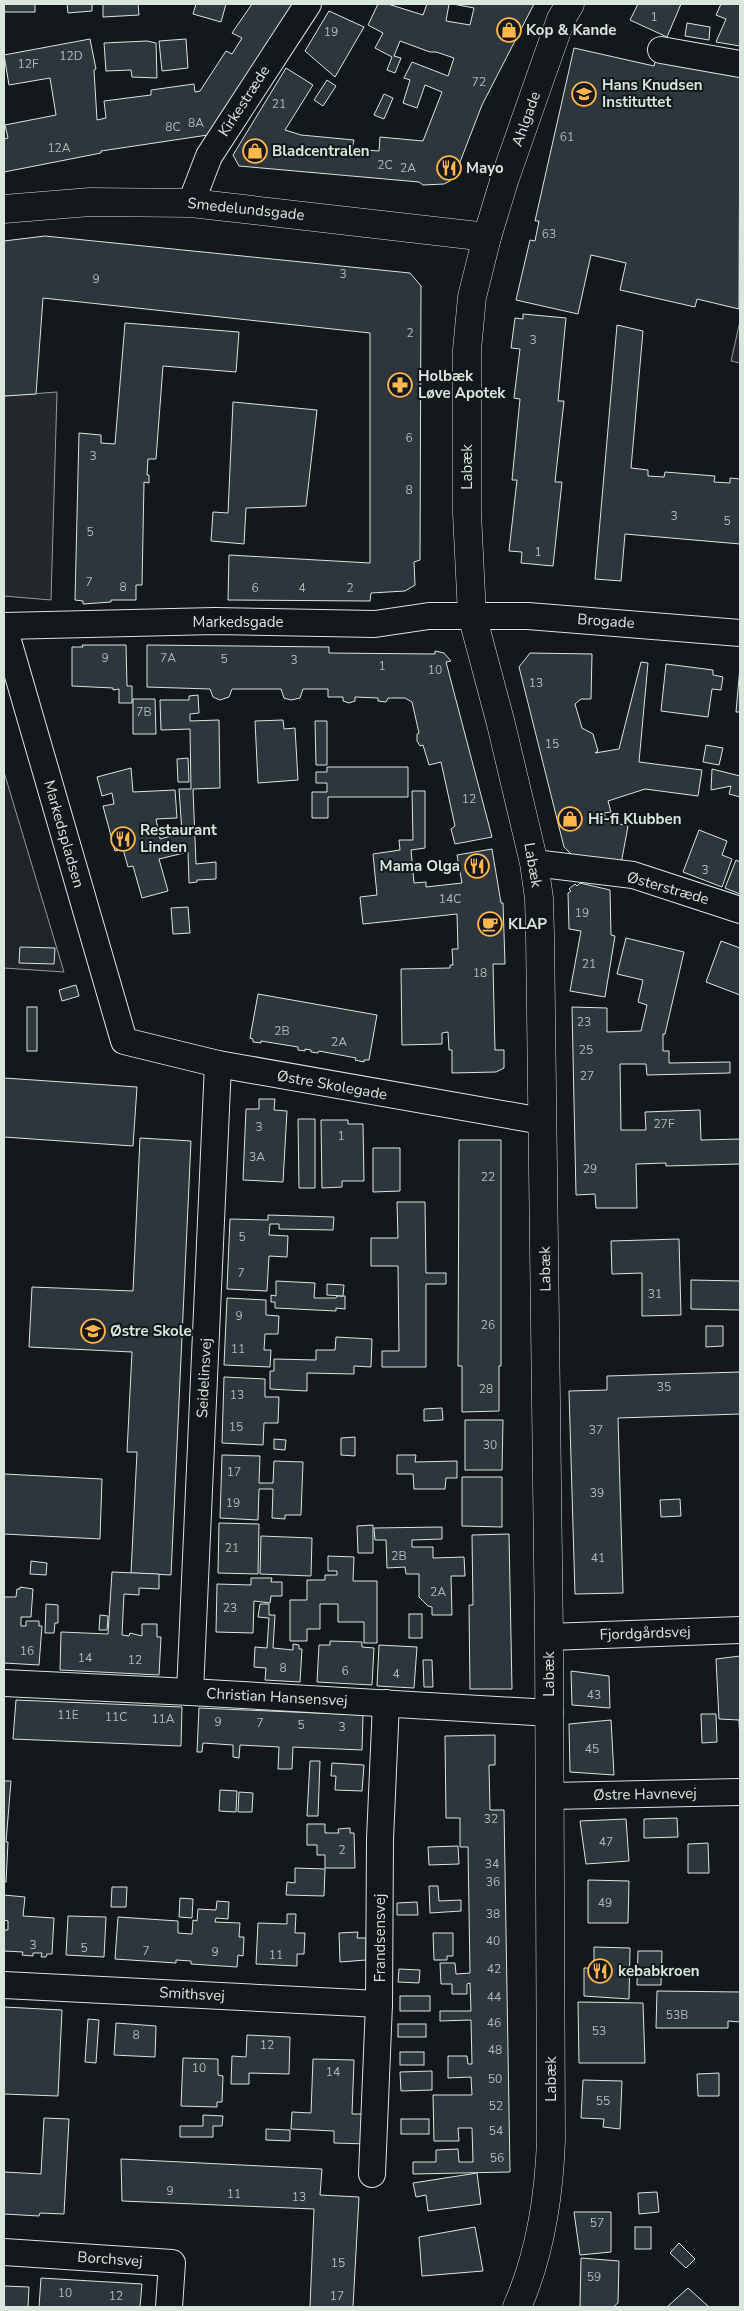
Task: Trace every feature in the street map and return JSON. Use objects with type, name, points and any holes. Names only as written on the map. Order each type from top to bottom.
[{"type":"street","name":"Kirkestræde","points":[[191,203],[209,156],[308,4]]},
{"type":"street","name":"Ahlgade","points":[[487,237],[505,178],[561,19],[570,4]]},
{"type":"street","points":[[661,50],[740,64]]},
{"type":"street","name":"Smedelundsgade","points":[[4,208],[90,202],[191,203],[487,237]]},
{"type":"street","name":"Labæk","points":[[487,237],[472,297],[467,350],[467,513],[472,615],[501,724],[534,863],[539,898],[540,934],[550,1637],[550,2174],[539,2239],[517,2307]]},
{"type":"street","name":"Markedsgade","points":[[4,627],[215,621],[375,624],[429,616],[472,615]]},
{"type":"street","name":"Brogade","points":[[472,615],[613,621],[740,633]]},
{"type":"street","name":"Markedspladsen","points":[[4,627],[124,1041]]},
{"type":"street","name":"Østerstræde","points":[[534,863],[633,876],[740,910]]},
{"type":"street","name":"Østre Skolegade","points":[[124,1041],[218,1064],[542,1122]]},
{"type":"street","name":"Seidelinsvej","points":[[190,1692],[218,1064]]},
{"type":"street","name":"Fjordgårdsvej","points":[[550,1637],[740,1630]]},
{"type":"street","name":"Christian Hansensvej","points":[[4,1683],[550,1713]]},
{"type":"street","name":"Frandsensvej","points":[[372,2174],[380,2004],[380,1839],[386,1703]]},
{"type":"street","name":"Østre Havnevej","points":[[550,1796],[740,1792]]},
{"type":"street","name":"Smithsvej","points":[[4,1985],[380,2004]]},
{"type":"street","name":"Borchsvej","points":[[4,2252],[172,2263],[169,2307]]},
{"type":"shaded area","points":[[740,321],[740,363],[731,361]]},
{"type":"shaded area","points":[[57,392],[51,600],[4,596],[4,396]]},
{"type":"shaded area","points":[[4,772],[64,972],[4,968]]},
{"type":"building","points":[[4,4],[35,4],[35,12],[4,12]]},
{"type":"building","points":[[67,4],[92,4],[92,11],[68,13]]},
{"type":"building","points":[[103,4],[138,4],[139,15],[103,17]]},
{"type":"building","points":[[196,4],[226,4],[221,22],[193,14]]},
{"type":"building","points":[[252,4],[300,4],[221,133],[101,151],[101,153],[4,172],[4,139],[8,138],[5,125],[56,115],[50,78],[9,85],[4,55],[90,39],[96,69],[94,70],[97,120],[106,118],[104,101],[151,95],[151,90],[194,84],[195,92],[200,91],[226,51],[232,54],[242,38],[232,33]]},
{"type":"building","points":[[378,4],[388,4],[423,15],[427,4],[449,4],[446,21],[470,25],[474,8],[453,4],[534,4],[482,105],[455,175],[450,181],[444,184],[423,185],[419,182],[239,166],[233,155],[286,68],[313,85],[285,130],[301,135],[354,140],[352,149],[379,151],[380,137],[423,141],[442,92],[425,85],[417,108],[403,103],[410,80],[404,78],[412,62],[448,76],[454,58],[400,41],[394,56],[401,58],[395,73],[387,70],[392,57],[375,48],[383,33],[368,25]]},
{"type":"building","points":[[638,4],[681,4],[667,37],[630,20]]},
{"type":"building","points":[[721,4],[740,4],[740,46],[716,42],[726,19],[716,15]]},
{"type":"building","points":[[329,11],[364,27],[335,77],[305,51]]},
{"type":"building","points":[[687,23],[710,27],[709,40],[685,36]]},
{"type":"building","points":[[186,39],[188,68],[162,71],[159,41]]},
{"type":"building","points":[[147,41],[156,43],[157,78],[132,77],[131,70],[106,71],[104,43]]},
{"type":"building","points":[[574,48],[654,66],[657,55],[740,69],[739,309],[697,299],[695,307],[620,290],[626,263],[591,255],[578,314],[516,300],[530,240],[535,241],[539,221],[535,221]]},
{"type":"building","points":[[327,80],[336,86],[323,106],[314,100]]},
{"type":"building","points":[[384,94],[393,98],[384,119],[374,115]]},
{"type":"building","points":[[45,236],[410,273],[421,286],[420,560],[414,562],[415,585],[405,591],[371,593],[370,601],[228,600],[229,555],[370,563],[370,333],[43,298],[36,394],[4,396],[4,241]]},
{"type":"building","points":[[523,314],[566,318],[558,401],[564,401],[555,482],[562,482],[553,566],[521,563],[522,552],[509,551],[517,480],[512,480],[520,399],[514,398],[520,349],[511,348],[515,318],[523,319]]},
{"type":"building","points":[[125,323],[239,332],[236,372],[163,366],[156,459],[148,459],[147,475],[149,475],[149,483],[144,482],[142,585],[136,585],[136,600],[111,600],[111,602],[83,604],[83,601],[75,600],[79,433],[101,435],[101,443],[115,444]]},
{"type":"building","points":[[617,325],[643,331],[631,468],[648,470],[648,476],[664,477],[665,472],[715,476],[714,482],[730,483],[730,478],[740,479],[740,544],[625,534],[621,581],[595,579]]},
{"type":"building","points":[[233,402],[317,410],[306,506],[246,508],[244,544],[211,541],[213,512],[228,513]]},
{"type":"building","points":[[82,645],[126,645],[127,686],[132,686],[132,703],[119,703],[119,689],[72,686],[72,647],[83,647]]},
{"type":"building","points":[[147,645],[329,647],[329,653],[435,654],[435,651],[444,653],[451,661],[446,662],[492,837],[455,844],[451,829],[455,826],[441,762],[429,765],[423,745],[420,746],[417,741],[417,734],[419,733],[412,702],[405,698],[388,698],[386,702],[378,701],[378,698],[355,697],[355,701],[349,703],[343,701],[343,697],[328,697],[328,689],[303,689],[300,698],[291,700],[284,698],[281,689],[232,689],[229,697],[220,700],[213,697],[210,689],[147,687]]},
{"type":"building","points":[[530,653],[592,654],[591,699],[581,699],[575,704],[582,728],[593,734],[598,751],[595,753],[619,749],[641,662],[648,663],[639,762],[702,770],[698,796],[645,789],[608,801],[611,812],[604,813],[607,821],[628,826],[621,864],[572,855],[564,847],[519,667]]},
{"type":"building","points":[[666,664],[713,670],[713,675],[723,677],[721,690],[712,689],[708,717],[661,711]]},
{"type":"building","points":[[740,667],[740,712],[736,712]]},
{"type":"building","points":[[198,695],[199,713],[190,714],[190,721],[219,720],[220,788],[193,789],[196,864],[216,862],[216,879],[197,880],[197,882],[189,883],[188,852],[159,859],[168,891],[142,898],[133,866],[128,867],[123,849],[115,851],[103,806],[114,804],[112,793],[102,796],[97,777],[131,768],[133,792],[175,790],[177,818],[156,819],[160,839],[182,833],[179,789],[191,789],[190,729],[161,730],[160,700],[189,700],[189,696]]},
{"type":"building","points":[[133,699],[155,699],[156,734],[133,734]]},
{"type":"building","points":[[283,720],[284,729],[295,728],[298,780],[258,783],[255,721]]},
{"type":"building","points":[[315,721],[327,721],[327,765],[316,765]]},
{"type":"building","points":[[706,745],[723,748],[719,765],[703,762]]},
{"type":"building","points":[[188,758],[189,782],[178,782],[177,759]]},
{"type":"building","points":[[327,767],[408,767],[408,797],[328,797],[328,818],[312,818],[312,792],[327,792],[327,783],[316,783],[316,772],[327,772]]},
{"type":"building","points":[[712,769],[740,776],[740,797],[729,794],[731,786],[711,790]]},
{"type":"building","points":[[412,791],[425,791],[425,848],[411,850],[414,883],[426,882],[426,887],[462,883],[457,855],[492,849],[501,903],[503,903],[505,964],[493,964],[495,1050],[504,1050],[504,1068],[496,1072],[452,1073],[452,1050],[449,1050],[448,1032],[442,1033],[442,1044],[402,1045],[401,969],[450,968],[450,965],[453,965],[452,949],[458,949],[457,914],[363,924],[360,897],[377,895],[373,854],[400,850],[399,840],[413,840]]},
{"type":"building","points":[[699,830],[727,841],[722,855],[732,859],[722,887],[683,872]]},
{"type":"building","points":[[736,860],[740,862],[740,894],[725,888]]},
{"type":"building","points":[[580,883],[610,890],[611,935],[615,936],[605,997],[570,991],[581,931],[569,929],[568,893],[571,891],[569,889],[575,884],[577,886]]},
{"type":"building","points":[[188,907],[190,933],[173,934],[171,908]]},
{"type":"building","points":[[626,938],[684,952],[665,1034],[663,1034],[663,1051],[669,1051],[669,1063],[730,1062],[730,1073],[647,1075],[646,1064],[620,1064],[621,1130],[646,1130],[645,1112],[700,1110],[701,1140],[740,1139],[740,1164],[666,1166],[666,1163],[636,1164],[637,1208],[596,1208],[595,1194],[576,1195],[572,1007],[607,1008],[607,1032],[641,1031],[647,1005],[638,1002],[643,980],[617,974]]},
{"type":"building","points":[[721,941],[740,948],[740,995],[706,982]]},
{"type":"building","points":[[20,947],[55,948],[54,964],[19,963]]},
{"type":"building","points":[[76,985],[79,996],[62,1001],[59,990]]},
{"type":"building","points":[[258,994],[377,1015],[369,1060],[364,1060],[364,1062],[355,1060],[356,1058],[319,1051],[318,1053],[305,1049],[305,1051],[298,1050],[298,1047],[261,1041],[261,1043],[253,1042],[253,1039],[250,1038]]},
{"type":"building","points":[[27,1007],[37,1007],[37,1051],[27,1051]]},
{"type":"building","points":[[4,1078],[137,1087],[133,1146],[4,1137]]},
{"type":"building","points":[[259,1099],[275,1099],[274,1110],[287,1111],[283,1182],[243,1180],[246,1109],[259,1109]]},
{"type":"building","points":[[298,1119],[315,1119],[315,1188],[299,1188]]},
{"type":"building","points":[[321,1120],[348,1120],[348,1124],[363,1124],[364,1181],[342,1181],[342,1187],[322,1188]]},
{"type":"building","points":[[140,1138],[191,1141],[171,1575],[131,1573],[137,1452],[127,1452],[132,1352],[29,1347],[32,1287],[133,1291]]},
{"type":"building","points":[[459,1140],[501,1140],[501,1366],[499,1366],[499,1411],[462,1412],[462,1366],[458,1366]]},
{"type":"building","points":[[373,1148],[400,1148],[400,1191],[373,1192]]},
{"type":"building","points":[[397,1202],[425,1202],[426,1273],[446,1273],[446,1284],[426,1284],[426,1367],[382,1367],[382,1351],[399,1351],[398,1266],[371,1266],[371,1238],[398,1238]]},
{"type":"building","points":[[268,1215],[334,1217],[333,1230],[279,1229],[279,1224],[270,1224],[269,1235],[288,1236],[287,1257],[269,1256],[267,1291],[227,1289],[230,1219],[268,1220]]},
{"type":"building","points":[[679,1239],[681,1315],[642,1316],[642,1273],[612,1274],[611,1241]]},
{"type":"building","points":[[691,1280],[740,1281],[740,1310],[691,1309]]},
{"type":"building","points":[[276,1281],[315,1283],[314,1298],[345,1296],[345,1309],[336,1308],[336,1311],[275,1308],[275,1302],[271,1302],[271,1295],[276,1296]]},
{"type":"building","points":[[327,1284],[344,1285],[343,1296],[327,1295]]},
{"type":"building","points":[[227,1298],[266,1300],[266,1315],[279,1316],[278,1334],[265,1334],[264,1350],[271,1350],[270,1367],[224,1365]]},
{"type":"building","points":[[706,1326],[723,1326],[723,1346],[706,1347]]},
{"type":"building","points":[[336,1337],[372,1339],[371,1367],[354,1366],[354,1374],[307,1373],[307,1391],[270,1389],[270,1371],[274,1371],[274,1359],[316,1360],[316,1350],[335,1350]]},
{"type":"building","points":[[740,1372],[740,1414],[618,1418],[623,1593],[575,1594],[569,1391],[607,1390],[607,1376]]},
{"type":"building","points":[[224,1377],[265,1379],[265,1397],[279,1397],[278,1423],[264,1423],[263,1445],[222,1443]]},
{"type":"building","points":[[442,1408],[443,1420],[424,1421],[424,1409]]},
{"type":"building","points":[[465,1420],[503,1420],[502,1470],[465,1470]]},
{"type":"building","points":[[355,1437],[355,1456],[341,1455],[341,1438]]},
{"type":"building","points":[[274,1439],[286,1440],[285,1450],[274,1449]]},
{"type":"building","points":[[222,1455],[260,1456],[259,1483],[273,1483],[274,1461],[303,1462],[301,1515],[285,1515],[285,1519],[272,1518],[273,1489],[259,1489],[258,1520],[220,1518]]},
{"type":"building","points":[[397,1455],[416,1455],[415,1462],[457,1461],[457,1478],[446,1478],[445,1489],[414,1489],[413,1474],[397,1474]]},
{"type":"building","points":[[4,1474],[102,1479],[100,1539],[4,1534]]},
{"type":"building","points":[[462,1477],[502,1477],[502,1527],[462,1526]]},
{"type":"building","points":[[680,1499],[681,1516],[661,1517],[660,1500]]},
{"type":"building","points":[[219,1523],[259,1524],[258,1574],[218,1573]]},
{"type":"building","points":[[373,1525],[373,1553],[358,1553],[357,1526]]},
{"type":"building","points":[[442,1527],[442,1539],[412,1540],[412,1547],[433,1547],[433,1558],[464,1557],[465,1576],[451,1576],[452,1615],[432,1615],[432,1607],[428,1606],[419,1597],[419,1574],[406,1574],[405,1567],[387,1568],[386,1540],[375,1540],[374,1528]]},
{"type":"building","points":[[509,1534],[512,1689],[470,1689],[469,1605],[473,1605],[472,1535]]},
{"type":"building","points":[[261,1536],[312,1538],[311,1576],[260,1574]]},
{"type":"building","points":[[328,1556],[354,1557],[353,1581],[377,1581],[377,1643],[364,1643],[364,1622],[338,1622],[338,1604],[320,1604],[320,1629],[307,1629],[307,1641],[290,1641],[290,1600],[307,1600],[307,1580],[325,1580],[325,1575],[337,1575],[337,1571],[328,1571]]},
{"type":"building","points":[[31,1561],[47,1563],[46,1575],[30,1574]]},
{"type":"building","points":[[112,1572],[159,1574],[159,1589],[139,1588],[139,1595],[124,1594],[122,1635],[129,1636],[130,1633],[142,1636],[142,1624],[157,1624],[157,1637],[161,1637],[159,1675],[60,1670],[61,1632],[108,1634]]},
{"type":"building","points":[[251,1578],[272,1578],[271,1582],[282,1582],[282,1596],[271,1596],[270,1603],[254,1601],[253,1633],[216,1632],[217,1584],[251,1585]]},
{"type":"building","points":[[20,1587],[33,1589],[31,1617],[21,1617],[21,1626],[26,1626],[26,1621],[39,1621],[39,1626],[42,1626],[39,1665],[4,1663],[4,1597],[16,1597],[17,1589],[20,1589]]},
{"type":"building","points":[[46,1604],[58,1605],[58,1623],[55,1623],[54,1633],[45,1633]]},
{"type":"building","points":[[260,1604],[269,1604],[269,1615],[275,1615],[273,1648],[293,1650],[293,1644],[299,1645],[299,1649],[302,1649],[300,1682],[265,1680],[266,1668],[254,1667],[255,1647],[267,1648],[269,1618],[258,1617]]},
{"type":"building","points":[[409,1614],[422,1614],[422,1638],[409,1638]]},
{"type":"building","points":[[100,1615],[108,1616],[107,1630],[99,1630]]},
{"type":"building","points":[[330,1641],[362,1642],[362,1647],[374,1648],[372,1685],[317,1682],[319,1645],[330,1645]]},
{"type":"building","points":[[379,1645],[417,1647],[414,1688],[377,1686]]},
{"type":"building","points":[[740,1656],[740,1743],[739,1720],[719,1719],[716,1659]]},
{"type":"building","points":[[423,1660],[432,1660],[433,1687],[424,1687]]},
{"type":"building","points":[[571,1671],[609,1676],[610,1708],[572,1705]]},
{"type":"building","points":[[16,1700],[182,1707],[181,1746],[13,1739]]},
{"type":"building","points":[[199,1708],[363,1715],[362,1750],[293,1747],[292,1769],[278,1769],[279,1747],[240,1745],[239,1758],[233,1757],[233,1745],[203,1743],[202,1752],[197,1752]]},
{"type":"building","points":[[701,1714],[716,1714],[717,1742],[702,1743]]},
{"type":"building","points":[[611,1720],[614,1775],[570,1772],[569,1724]]},
{"type":"building","points":[[495,1735],[495,1765],[489,1765],[490,1810],[504,1810],[510,2172],[413,2174],[413,2162],[436,2162],[436,2150],[458,2149],[459,2162],[473,2162],[472,2128],[458,2128],[459,2141],[434,2141],[433,2095],[472,2095],[471,2077],[448,2078],[448,2056],[467,2056],[468,2064],[472,2064],[471,2020],[440,2021],[440,2011],[471,2011],[470,1983],[467,1984],[467,1994],[452,1994],[452,1984],[441,1984],[440,1963],[455,1963],[456,1974],[470,1973],[468,1847],[460,1847],[460,1818],[446,1818],[445,1736]]},
{"type":"building","points":[[310,1761],[320,1761],[318,1816],[307,1816]]},
{"type":"building","points":[[332,1763],[364,1765],[362,1791],[335,1790],[336,1776],[331,1776]]},
{"type":"building","points":[[4,1781],[11,1781],[6,1842],[8,1842],[6,1882],[4,1882]]},
{"type":"building","points":[[220,1790],[237,1791],[236,1812],[219,1811]]},
{"type":"building","points":[[239,1792],[253,1793],[252,1812],[238,1812]]},
{"type":"building","points":[[677,1818],[678,1837],[644,1838],[644,1819]]},
{"type":"building","points":[[626,1819],[629,1861],[586,1864],[580,1821]]},
{"type":"building","points":[[307,1824],[325,1824],[325,1833],[339,1833],[338,1829],[350,1828],[350,1833],[354,1833],[355,1868],[325,1868],[325,1855],[317,1855],[317,1845],[307,1845]]},
{"type":"building","points":[[708,1843],[709,1873],[688,1873],[688,1844]]},
{"type":"building","points":[[458,1846],[459,1864],[429,1865],[428,1847]]},
{"type":"building","points":[[295,1868],[325,1869],[324,1896],[286,1895],[287,1882],[295,1883]]},
{"type":"building","points":[[588,1880],[629,1881],[628,1923],[588,1923]]},
{"type":"building","points":[[429,1886],[438,1886],[439,1901],[461,1900],[461,1911],[430,1913]]},
{"type":"building","points":[[112,1887],[127,1887],[126,1907],[111,1907]]},
{"type":"building","points":[[4,1895],[25,1897],[23,1916],[54,1918],[52,1954],[41,1957],[42,1953],[33,1953],[33,1956],[22,1955],[23,1952],[4,1951],[4,1930],[8,1930],[8,1921],[4,1920]]},
{"type":"building","points":[[180,1898],[193,1899],[192,1918],[179,1917]]},
{"type":"building","points":[[217,1901],[229,1902],[228,1919],[216,1918],[215,1922],[240,1923],[239,1937],[244,1937],[243,1956],[238,1955],[237,1967],[191,1964],[191,1961],[176,1960],[176,1963],[115,1959],[118,1917],[178,1921],[178,1933],[192,1934],[193,1920],[197,1921],[198,1909],[216,1910]]},
{"type":"building","points":[[417,1902],[418,1915],[397,1915],[397,1903]]},
{"type":"building","points":[[287,1914],[296,1914],[295,1933],[305,1933],[304,1954],[297,1954],[297,1966],[256,1964],[258,1923],[287,1924]]},
{"type":"building","points":[[68,1916],[106,1917],[104,1957],[66,1955]]},
{"type":"building","points":[[358,1932],[357,1938],[366,1938],[366,1960],[340,1962],[339,1933]]},
{"type":"building","points":[[433,1933],[453,1933],[453,1956],[447,1956],[447,1960],[434,1960]]},
{"type":"building","points":[[594,1947],[630,1948],[629,1999],[584,1996],[584,1968],[594,1968]]},
{"type":"building","points":[[638,1951],[662,1951],[661,1985],[637,1985]]},
{"type":"building","points":[[399,1969],[420,1970],[419,1983],[398,1982]]},
{"type":"building","points":[[657,1991],[740,1992],[740,2022],[728,2021],[728,2028],[656,2028]]},
{"type":"building","points":[[400,1996],[430,1996],[430,2011],[400,2011]]},
{"type":"building","points":[[578,2002],[643,2003],[645,2063],[579,2063]]},
{"type":"building","points":[[4,2007],[62,2010],[58,2096],[4,2094]]},
{"type":"building","points":[[88,2019],[99,2020],[96,2063],[85,2062]]},
{"type":"building","points":[[116,2023],[156,2026],[155,2057],[114,2055]]},
{"type":"building","points":[[398,2024],[426,2024],[426,2037],[398,2037]]},
{"type":"building","points":[[247,2035],[290,2037],[289,2074],[249,2073],[249,2084],[231,2084],[232,2056],[246,2057]]},
{"type":"building","points":[[400,2052],[424,2052],[424,2065],[400,2065]]},
{"type":"building","points":[[183,2058],[218,2059],[218,2075],[223,2076],[222,2102],[217,2102],[217,2107],[181,2106]]},
{"type":"building","points":[[313,2059],[354,2060],[352,2114],[364,2114],[368,2144],[334,2143],[334,2131],[291,2129],[292,2112],[311,2113]]},
{"type":"building","points":[[432,2071],[432,2090],[401,2091],[400,2072]]},
{"type":"building","points":[[719,2073],[719,2096],[698,2096],[697,2074]]},
{"type":"building","points":[[583,2080],[622,2081],[620,2129],[603,2127],[604,2119],[581,2118]]},
{"type":"building","points":[[203,2115],[223,2116],[222,2126],[213,2126],[213,2137],[180,2137],[180,2126],[203,2126]]},
{"type":"building","points":[[44,2118],[69,2119],[64,2214],[40,2213],[39,2216],[4,2214],[4,2172],[41,2174]]},
{"type":"building","points":[[401,2119],[429,2119],[429,2134],[401,2134]]},
{"type":"building","points":[[266,2129],[290,2130],[290,2141],[266,2140]]},
{"type":"building","points":[[121,2159],[322,2169],[320,2195],[359,2197],[353,2307],[310,2307],[314,2209],[122,2201]]},
{"type":"building","points":[[477,2173],[481,2204],[428,2211],[426,2195],[416,2197],[413,2183]]},
{"type":"building","points":[[657,2192],[659,2212],[639,2214],[638,2193]]},
{"type":"building","points":[[574,2212],[611,2212],[611,2252],[580,2255]]},
{"type":"building","points":[[475,2227],[483,2271],[422,2276],[419,2237]]},
{"type":"building","points":[[635,2227],[651,2227],[651,2249],[635,2249]]},
{"type":"building","points":[[679,2243],[695,2259],[686,2268],[670,2253]]},
{"type":"building","points":[[581,2258],[619,2261],[618,2303],[613,2307],[580,2307]]},
{"type":"building","points":[[41,2278],[142,2284],[140,2307],[39,2307]]},
{"type":"building","points":[[4,2286],[29,2287],[28,2307],[4,2307]]},
{"type":"building","points":[[688,2288],[709,2307],[667,2307]]},
{"type":"place","name":"Kop & Kande","points":[[509,30]]},
{"type":"place","name":"Hans Knudsen Instituttet","points":[[584,94]]},
{"type":"place","name":"Bladcentralen","points":[[255,151]]},
{"type":"place","name":"Mayo","points":[[449,168]]},
{"type":"place","name":"Holbæk Løve Apotek","points":[[400,385]]},
{"type":"place","name":"Hi-fi Klubben","points":[[570,819]]},
{"type":"place","name":"Restaurant Linden","points":[[123,839]]},
{"type":"place","name":"Mama Olga","points":[[477,866]]},
{"type":"place","name":"KLAP","points":[[490,924]]},
{"type":"place","name":"Østre Skole","points":[[93,1331]]},
{"type":"place","name":"kebabkroen","points":[[600,1971]]}]
